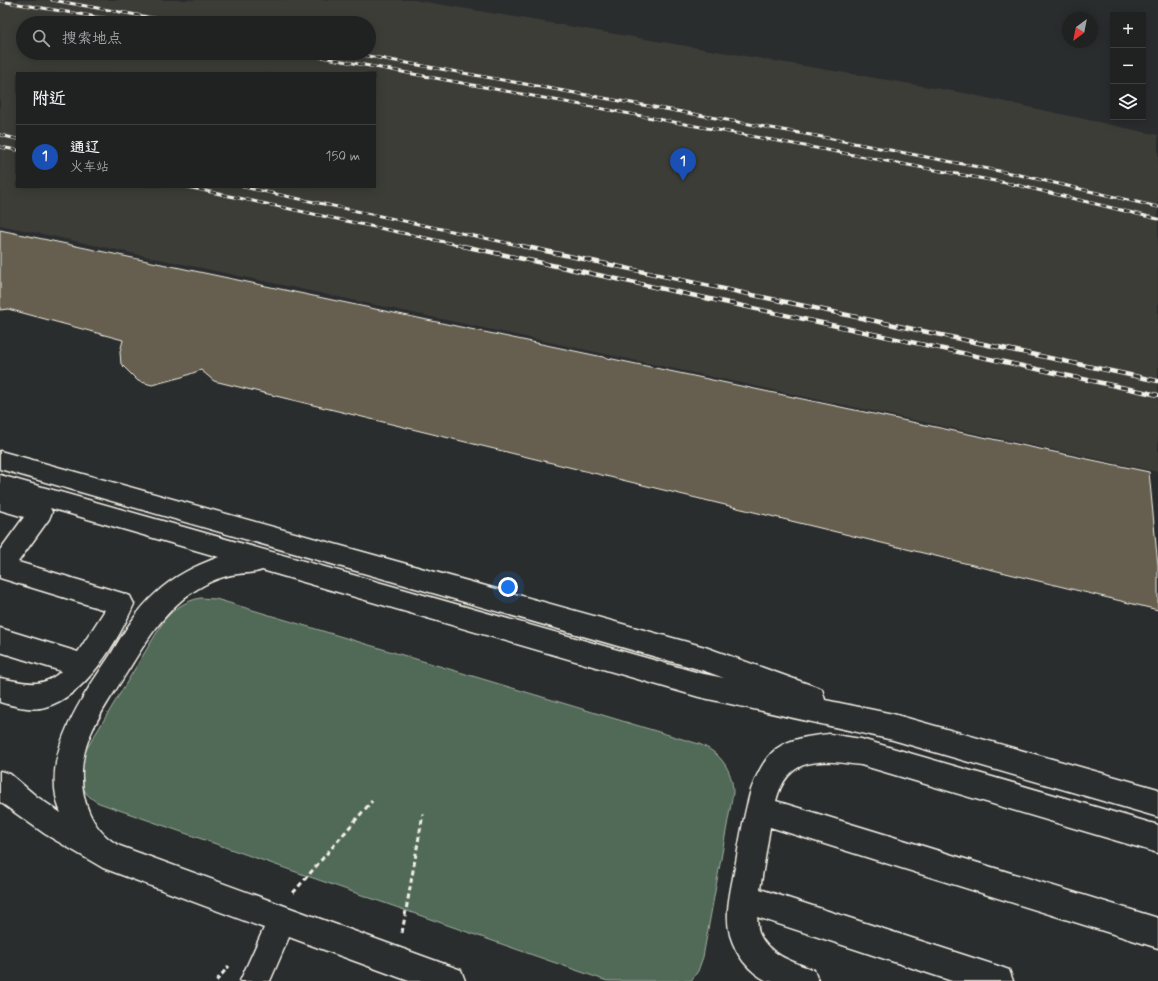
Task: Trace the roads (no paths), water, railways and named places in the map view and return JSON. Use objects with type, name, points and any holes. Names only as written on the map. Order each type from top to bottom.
[{"type":"street","points":[[0,460],[705,659],[893,727]]},
{"type":"street","points":[[0,484],[699,685],[893,727],[1158,802]]},
{"type":"street","points":[[0,500],[41,512],[0,567],[122,604],[78,674],[64,687],[46,695],[28,696],[0,690]]},
{"type":"street","points":[[113,858],[102,851],[84,832],[73,809],[70,796],[69,769],[71,755],[75,741],[87,714],[149,616],[178,588],[200,575],[225,565],[261,562],[284,566]]},
{"type":"street","points":[[0,640],[82,666]]},
{"type":"street","points":[[803,981],[779,972],[758,957],[749,945],[744,934],[742,922],[744,898],[760,810],[768,780],[777,766],[789,756],[805,749],[824,746],[861,752],[1158,839]]},
{"type":"street","points":[[0,784],[34,812],[59,828],[113,858],[450,981]]},
{"type":"street","points":[[760,810],[1158,933]]},
{"type":"street","points":[[744,898],[998,981]]},
{"type":"street","points":[[255,981],[277,918]]},
{"type":"railway","points":[[52,0],[142,16]]},
{"type":"railway","points":[[0,1],[91,16]]},
{"type":"railway","points":[[376,57],[822,137],[1020,175],[1158,207]]},
{"type":"railway","points":[[337,60],[1017,185],[1158,219]]},
{"type":"railway","points":[[0,135],[16,139]]},
{"type":"railway","points":[[0,147],[16,150]]},
{"type":"railway","points":[[192,188],[468,247]]},
{"type":"railway","points":[[248,188],[527,247]]},
{"type":"railway","points":[[463,246],[1158,395]]},
{"type":"railway","points":[[522,246],[1158,381]]},
{"type":"place","name":"通辽","points":[[683,181]]}]
